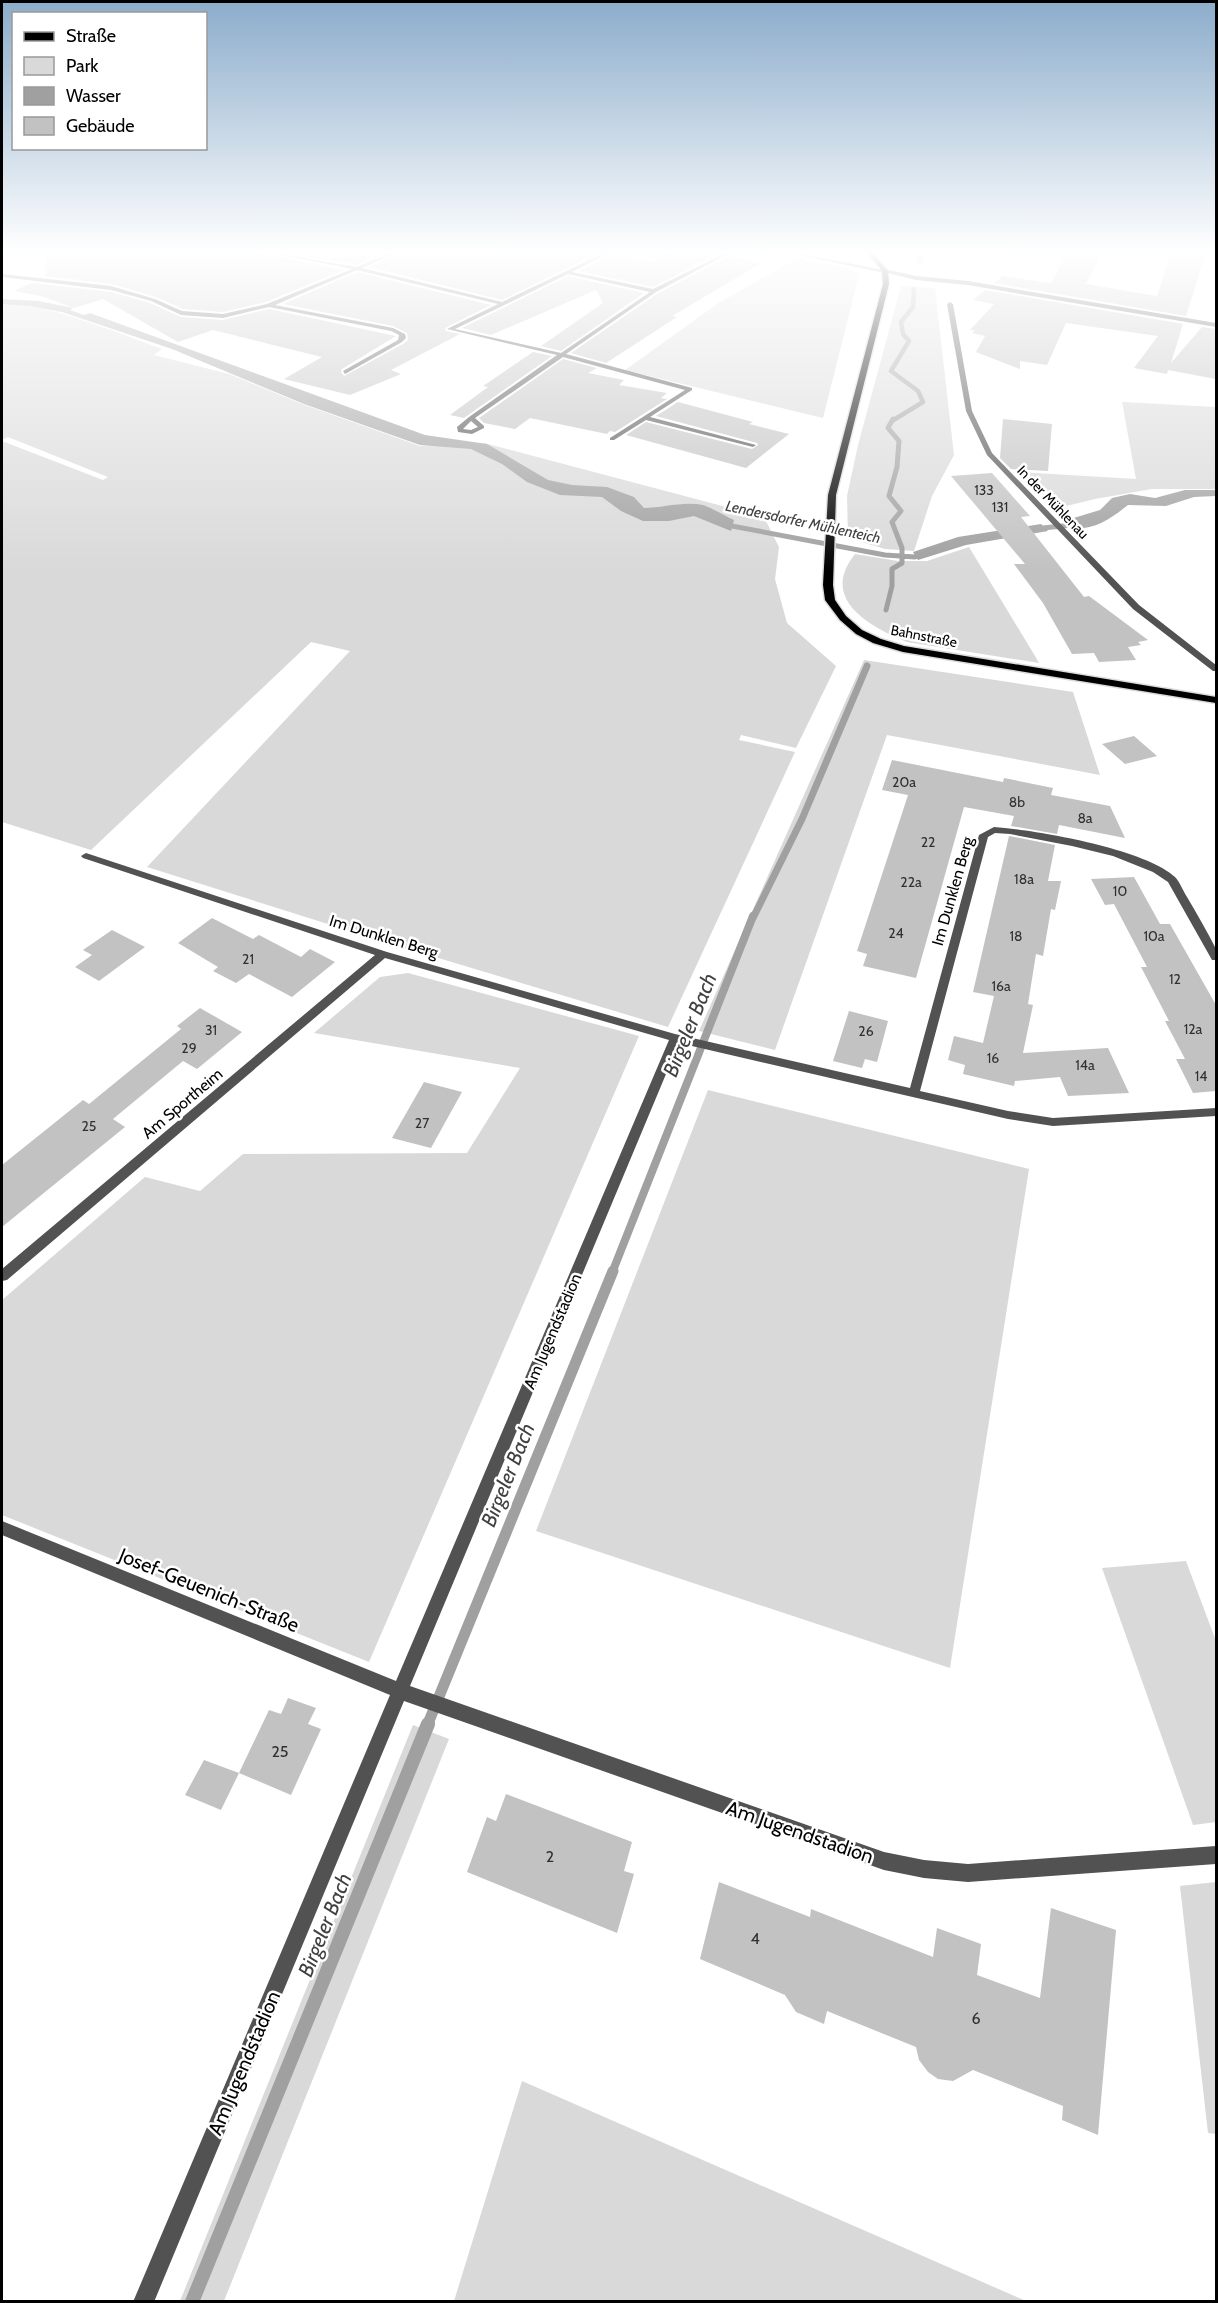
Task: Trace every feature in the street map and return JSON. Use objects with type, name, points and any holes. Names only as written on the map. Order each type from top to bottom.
[{"type":"main road","name":"Bahnstraße","points":[[867,356],[832,495],[829,550],[830,600],[843,618],[859,632],[903,649],[1216,700]]},
{"type":"street","points":[[345,372],[372,356]]},
{"type":"street","points":[[471,418],[557,356]]},
{"type":"street","points":[[560,356],[690,388],[612,439]]},
{"type":"street","name":"In der Mühlenau","points":[[959,356],[967,405],[989,454],[1136,607],[1216,669]]},
{"type":"street","points":[[645,418],[753,446]]},
{"type":"street","name":"Im Dunklen Berg","points":[[86,856],[383,954],[675,1038],[914,1093],[984,835],[994,830],[1010,831],[1127,857],[1162,871],[1172,879],[1216,957]]},
{"type":"street","name":"Am Sportheim","points":[[2,1276],[383,954]]},
{"type":"street","name":"Am Jugendstadion","points":[[143,2301],[675,1038]]},
{"type":"street","points":[[914,1093],[1008,1115],[1053,1122],[1216,1112]]},
{"type":"street","name":"Josef-Geuenich-Straße","points":[[2,1528],[400,1691]]},
{"type":"street","name":"Am Jugendstadion","points":[[400,1691],[884,1862],[968,1873],[1216,1855]]},
{"type":"green space","points":[[2,356],[160,356],[229,374],[302,404],[420,446],[484,443],[764,517],[779,547],[775,579],[787,623],[836,666],[796,748],[741,735],[739,740],[795,752],[668,1027],[385,942],[147,867],[350,651],[311,642],[91,850],[2,822],[2,441],[103,480],[108,477],[8,437],[2,440]]},
{"type":"green space","points":[[644,356],[838,356],[823,418],[625,370]]},
{"type":"green space","points":[[882,356],[943,356],[954,455],[932,496],[914,551],[885,549],[848,538],[847,496]]},
{"type":"green space","points":[[1122,402],[1216,407],[1216,489],[1152,489],[1058,508],[1019,472],[1136,479]]},
{"type":"green space","points":[[969,547],[1039,663],[907,642],[861,616],[851,607],[845,596],[843,584],[845,571],[855,554],[898,561],[927,561]]},
{"type":"green space","points":[[864,660],[1073,692],[1100,775],[887,735],[775,1050],[699,1031]]},
{"type":"green space","points":[[408,973],[639,1036],[369,1662],[2,1515],[2,1300],[145,1177],[200,1191],[243,1154],[467,1153],[520,1068],[314,1033],[380,977]]},
{"type":"green space","points":[[708,1090],[1029,1169],[950,1668],[536,1531]]},
{"type":"green space","points":[[1186,1561],[1216,1641],[1216,1822],[1193,1825],[1102,1568]]},
{"type":"green space","points":[[413,1725],[449,1739],[224,2301],[180,2301]]},
{"type":"green space","points":[[1216,1882],[1216,2134],[1208,2133],[1180,1886]]},
{"type":"green space","points":[[522,2081],[1026,2301],[454,2301]]},
{"type":"water","points":[[190,356],[209,356],[425,435],[487,444],[548,480],[572,485],[607,487],[634,497],[644,508],[703,505],[734,520],[731,531],[694,516],[669,521],[643,521],[621,511],[602,497],[560,495],[527,482],[502,464],[471,449],[420,445],[304,404]]},
{"type":"water","points":[[1185,490],[1216,490],[1216,496],[1194,497],[1166,506],[1128,505],[1103,522],[1090,527],[1075,529],[1067,520],[1100,510],[1112,498],[1130,494],[1155,498]]},
{"type":"water","points":[[1041,524],[1048,531],[966,545],[918,560],[913,552],[958,537]]},
{"type":"building","points":[[320,356],[362,356],[342,369],[344,376],[380,356],[417,356],[391,370],[401,374],[350,395],[284,379],[322,357]]},
{"type":"building","points":[[526,356],[551,356],[464,418],[450,415],[488,387],[483,386]]},
{"type":"building","points":[[583,356],[616,356],[606,363]]},
{"type":"building","points":[[988,356],[1051,356],[1047,365],[1020,361],[1020,369]]},
{"type":"building","points":[[1143,356],[1173,356],[1171,363],[1177,356],[1216,356],[1216,379],[1168,370],[1167,374],[1134,368]]},
{"type":"building","points":[[563,359],[597,368],[588,373],[624,380],[619,385],[667,393],[661,398],[667,399],[615,432],[610,431],[607,434],[530,418],[515,429],[484,423],[479,418]]},
{"type":"building","points":[[678,402],[789,434],[746,468],[626,435],[646,422],[752,449],[758,445],[656,416]]},
{"type":"building","points":[[1003,419],[1052,424],[1048,471],[1011,469],[1000,458]]},
{"type":"building","points":[[992,473],[1030,516],[1021,517],[1084,597],[1089,596],[1148,640],[1138,642],[1141,645],[1128,647],[1136,660],[1099,662],[1094,653],[1072,654],[1043,603],[1014,564],[1025,564],[951,476]]},
{"type":"building","points":[[1134,736],[1157,756],[1125,764],[1102,744]]},
{"type":"building","points":[[892,760],[1003,782],[1004,778],[1053,788],[1051,795],[1110,806],[1125,838],[1059,825],[1057,834],[1011,826],[1014,816],[964,807],[916,978],[863,966],[867,954],[857,951],[908,795],[882,790]]},
{"type":"building","points":[[1009,836],[1055,845],[1048,881],[1061,881],[1055,910],[1051,909],[1043,956],[1036,954],[1028,1004],[1033,1005],[1023,1053],[1108,1048],[1129,1093],[1068,1096],[1060,1077],[1015,1081],[1014,1086],[963,1074],[965,1065],[948,1060],[954,1036],[983,1043],[994,996],[973,992]]},
{"type":"building","points":[[1134,877],[1160,924],[1170,924],[1216,1005],[1216,1091],[1193,1093],[1176,1059],[1185,1059],[1165,1021],[1169,1021],[1141,967],[1147,967],[1114,904],[1105,905],[1091,879]]},
{"type":"building","points":[[212,918],[253,939],[259,935],[301,957],[310,949],[335,962],[292,997],[249,974],[236,983],[213,971],[218,967],[178,943]]},
{"type":"building","points":[[112,930],[145,947],[99,981],[75,967],[92,955],[83,950]]},
{"type":"building","points":[[200,1008],[242,1032],[197,1069],[183,1061],[113,1119],[125,1127],[2,1227],[2,1165],[83,1100],[89,1104],[181,1029],[177,1026]]},
{"type":"building","points":[[849,1011],[888,1021],[877,1062],[865,1059],[862,1068],[833,1061]]},
{"type":"building","points":[[424,1082],[462,1092],[431,1148],[392,1138]]},
{"type":"building","points":[[288,1698],[316,1708],[308,1724],[321,1729],[291,1795],[239,1773],[269,1710],[281,1714]]},
{"type":"building","points":[[204,1760],[239,1773],[221,1810],[185,1795]]},
{"type":"building","points":[[506,1794],[632,1842],[624,1871],[634,1874],[617,1933],[467,1872],[487,1817],[496,1821]]},
{"type":"building","points":[[719,1882],[810,1917],[811,1909],[933,1957],[937,1928],[981,1944],[977,1975],[1040,1998],[1051,1908],[1116,1930],[1098,2135],[1062,2120],[1063,2106],[973,2070],[953,2081],[938,2079],[928,2072],[919,2060],[916,2047],[827,2011],[824,2024],[796,2012],[785,1995],[700,1959]]},
{"type":"waterway","name":"Birgeler Bach","points":[[892,421],[923,402],[918,391],[891,371],[900,356]]},
{"type":"waterway","name":"Birgeler Bach","points":[[893,419],[888,428],[899,441],[897,467],[889,496],[901,511],[892,522],[902,548],[902,556]]},
{"type":"waterway","name":"Lendersdorfer Mühlenteich","points":[[722,521],[732,526],[885,555],[902,556]]},
{"type":"waterway","name":"Lendersdorfer Mühlenteich","points":[[1033,529],[1082,524]]},
{"type":"waterway","name":"Lendersdorfer Mühlenteich","points":[[902,556],[915,557],[926,553]]},
{"type":"waterway","name":"Birgeler Bach","points":[[886,610],[892,586],[892,569],[902,563],[902,556]]},
{"type":"waterway","name":"Birgeler Bach","points":[[753,918],[802,819],[867,666]]},
{"type":"waterway","name":"Birgeler Bach","points":[[612,1273],[753,916]]},
{"type":"waterway","name":"Birgeler Bach","points":[[427,1726],[613,1271]]},
{"type":"waterway","name":"Birgeler Bach","points":[[192,2302],[428,1724]]}]
